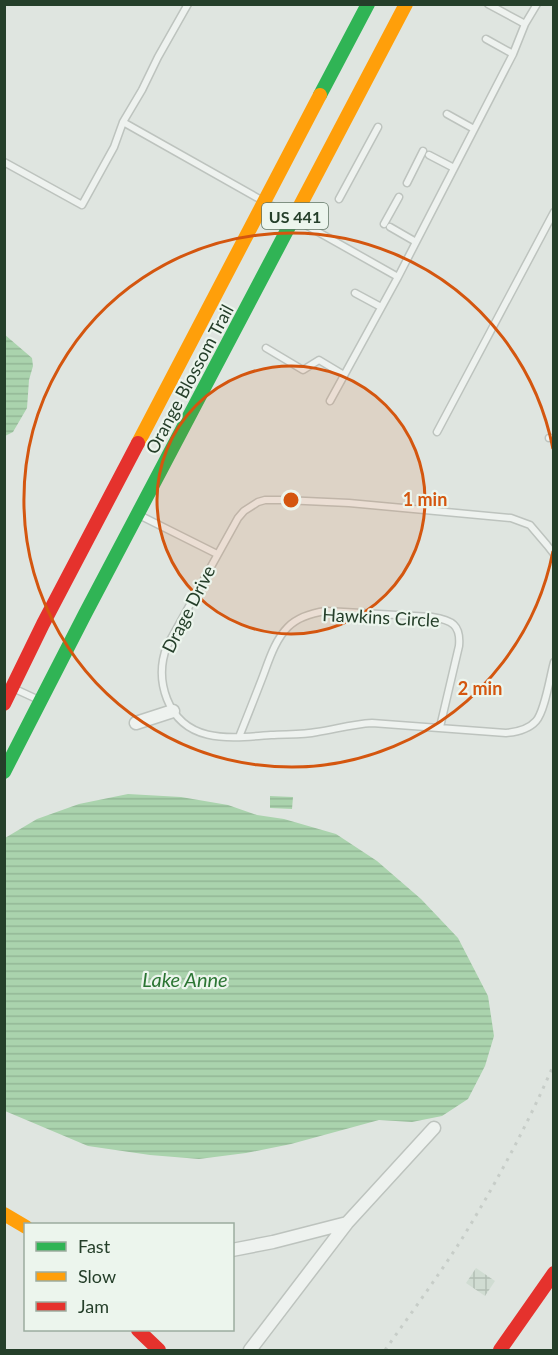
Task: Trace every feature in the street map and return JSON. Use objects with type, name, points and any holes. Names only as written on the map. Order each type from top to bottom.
[{"type":"main road","name":"Orange Blossom Trail","points":[[4,704],[43,624],[368,4]]},
{"type":"main road","name":"Orange Blossom Trail","points":[[4,772],[406,4]]},
{"type":"main road","points":[[4,1214],[24,1226]]},
{"type":"main road","points":[[500,1350],[554,1274]]},
{"type":"main road","points":[[140,1331],[159,1350]]},
{"type":"street","points":[[136,723],[173,711]]},
{"type":"street","points":[[250,1350],[347,1223],[434,1128]]},
{"type":"street","points":[[234,1250],[347,1223]]},
{"type":"lane","points":[[4,162],[82,205],[114,147],[123,122],[189,4]]},
{"type":"lane","points":[[488,4],[525,24]]},
{"type":"lane","points":[[330,401],[398,277],[537,4]]},
{"type":"lane","points":[[486,39],[513,54]]},
{"type":"lane","points":[[447,114],[474,129]]},
{"type":"lane","points":[[123,122],[398,277]]},
{"type":"lane","points":[[339,199],[378,127]]},
{"type":"lane","points":[[406,183],[426,153],[454,168]]},
{"type":"lane","points":[[399,197],[387,225],[416,242]]},
{"type":"lane","points":[[437,432],[554,212]]},
{"type":"lane","points":[[355,293],[381,307]]},
{"type":"lane","points":[[266,348],[303,370],[319,360],[344,375]]},
{"type":"lane","name":"Drage Drive","points":[[554,554],[550,542],[530,525],[511,518],[349,503],[265,500],[250,506],[238,518],[167,646],[161,667],[162,684],[170,706],[184,723],[199,732],[218,737],[240,737],[315,733],[366,724],[515,732],[527,728],[539,718],[554,662]]},
{"type":"lane","points":[[138,514],[217,554]]},
{"type":"lane","name":"Hawkins Circle","points":[[240,737],[272,653],[281,636],[296,621],[314,613],[326,611],[432,617],[445,619],[456,626],[459,633],[459,646],[440,727]]},
{"type":"lane","points":[[12,688],[40,700]]},
{"type":"shaded area","points":[[476,1268],[495,1281],[485,1296],[466,1283]]},
{"type":"water","points":[[4,334],[32,358],[33,366],[29,380],[27,408],[13,432],[5,436]]},
{"type":"water","name":"Lake Anne","points":[[128,794],[181,797],[228,805],[257,815],[284,819],[336,834],[377,861],[421,899],[458,938],[488,996],[494,1036],[485,1066],[468,1099],[442,1116],[412,1122],[379,1120],[291,1144],[199,1159],[88,1146],[5,1111],[5,838],[37,819],[79,804]]},
{"type":"water","points":[[270,796],[293,797],[292,809],[270,808]]},
{"type":"railway","points":[[385,1350],[442,1270],[473,1221],[522,1133],[554,1064]]},
{"type":"traffic: fast","points":[[320,95],[368,4]]},
{"type":"traffic: fast","points":[[4,772],[293,219]]},
{"type":"traffic: slow","points":[[293,219],[406,4]]},
{"type":"traffic: slow","points":[[138,443],[320,95]]},
{"type":"traffic: slow","points":[[4,1214],[24,1226]]},
{"type":"traffic: jam","points":[[4,704],[43,624],[138,443]]},
{"type":"traffic: jam","points":[[500,1350],[554,1273]]},
{"type":"traffic: jam","points":[[139,1331],[159,1350]]}]
